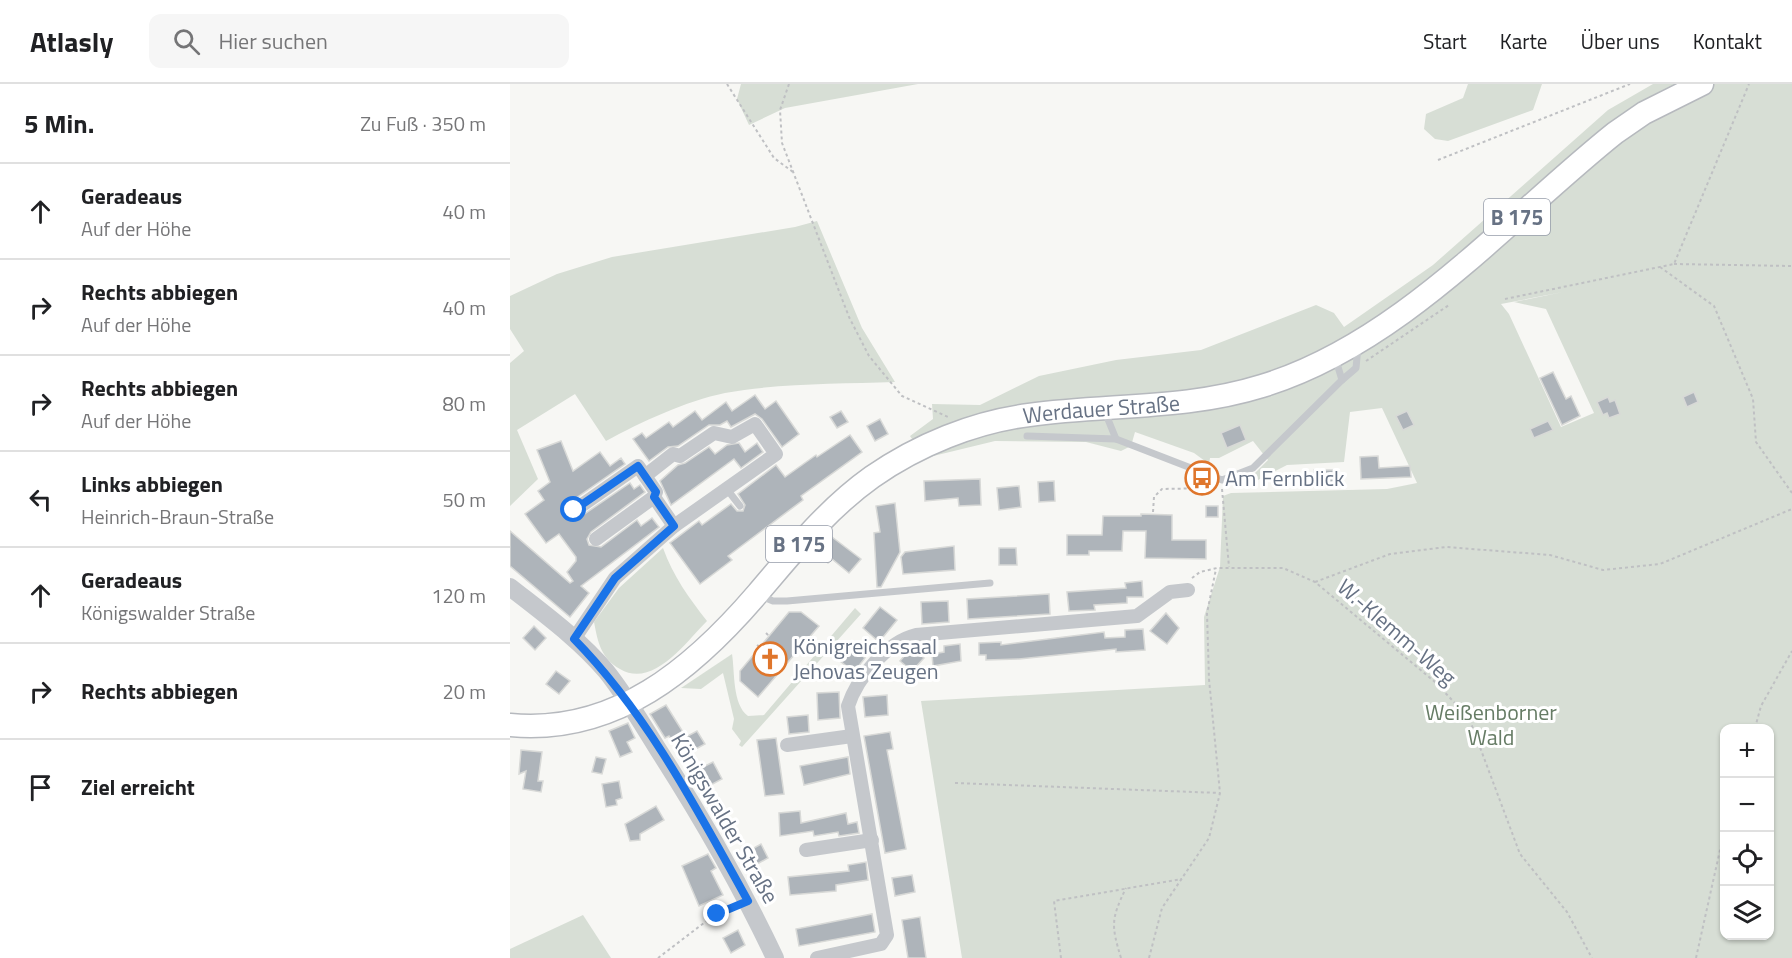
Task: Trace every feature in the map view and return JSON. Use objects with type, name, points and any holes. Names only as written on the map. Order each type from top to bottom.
[{"type":"main road","name":"Werdauer Straße","points":[[510,725],[561,726],[630,704],[671,677],[720,634],[758,594],[798,545],[850,494],[902,458],[970,432],[1026,415],[1190,403],[1228,396],[1300,373],[1335,355],[1394,317],[1468,260],[1615,133],[1662,103],[1702,84]]},
{"type":"street","points":[[574,639],[615,578],[674,526],[776,454],[755,424],[732,437],[714,433],[680,456],[673,454],[645,476]]},
{"type":"street","points":[[574,510],[638,466],[656,492],[654,497],[596,539]]},
{"type":"street","points":[[654,497],[674,526]]},
{"type":"street","name":"Königswalder Straße","points":[[510,587],[574,639],[605,670],[630,704],[695,805],[748,901],[775,958]]},
{"type":"street","points":[[818,958],[881,944],[887,935],[848,706],[852,694],[867,673],[903,639],[1137,616],[1170,592],[1184,590]]},
{"type":"street","points":[[787,745],[852,736]]},
{"type":"street","points":[[806,850],[872,840]]},
{"type":"lane","points":[[1027,436],[1116,439],[1222,480],[1253,468],[1356,368],[1359,357],[1358,341]]},
{"type":"lane","points":[[1335,355],[1342,380]]},
{"type":"lane","points":[[1103,409],[1116,439]]},
{"type":"lane","points":[[726,488],[740,506]]},
{"type":"lane","points":[[758,594],[773,601],[787,601],[990,583]]},
{"type":"path","points":[[727,84],[774,158],[793,172]]},
{"type":"path","points":[[789,84],[780,110],[782,142],[849,317],[869,356],[902,396],[956,420],[970,432]]},
{"type":"path","points":[[1438,160],[1630,84]]},
{"type":"path","points":[[1674,264],[1749,84]]},
{"type":"path","points":[[1505,299],[1674,264],[1792,266]]},
{"type":"path","points":[[1660,267],[1714,306],[1753,399],[1756,442],[1792,493]]},
{"type":"path","points":[[1356,368],[1449,306]]},
{"type":"path","points":[[1154,512],[1154,497],[1162,489],[1222,488],[1229,567]]},
{"type":"path","points":[[1315,582],[1390,554],[1446,547],[1550,555],[1603,570],[1660,564],[1792,509]]},
{"type":"path","points":[[1149,958],[1162,908],[1209,838],[1220,793],[1209,679],[1206,613],[1217,568],[1200,572],[1184,590]]},
{"type":"path","name":"W.-Klemm-Weg","points":[[1217,568],[1283,568],[1315,582],[1436,682],[1469,718],[1520,854],[1567,912],[1592,958]]},
{"type":"path","points":[[1756,724],[1761,706],[1792,651]]},
{"type":"path","points":[[955,783],[1220,793]]},
{"type":"path","points":[[1695,958],[1720,853]]},
{"type":"path","points":[[1061,958],[1054,901],[1182,879]]},
{"type":"path","points":[[1121,958],[1112,930],[1115,911],[1126,888]]},
{"type":"path","points":[[658,958],[717,914],[748,901]]},
{"type":"green space","points":[[741,84],[918,84],[785,108],[749,125],[737,99]]},
{"type":"green space","points":[[1468,84],[1542,84],[1533,110],[1448,141],[1435,139],[1424,129],[1426,114],[1463,98]]},
{"type":"green space","name":"Weißenborner Wald","points":[[1653,84],[1792,84],[1792,958],[962,958],[921,701],[1205,685],[1204,617],[1220,567],[1223,496],[1231,493],[1387,489],[1417,483],[1382,408],[1350,412],[1344,462],[1287,465],[1258,480],[1251,477],[1268,460],[1253,441],[1219,458],[1210,458],[1209,464],[1194,453],[1135,432],[1131,446],[1121,451],[1086,442],[995,441],[925,458],[910,436],[933,419],[932,404],[980,405],[1039,376],[1116,360],[1201,350],[1316,305],[1334,313],[1344,327],[1433,265],[1608,110]],"holes":[[[1563,292],[1514,302],[1546,309],[1594,413],[1561,427],[1509,314],[1501,304]]]},
{"type":"green space","points":[[817,221],[862,328],[895,382],[788,386],[725,393],[664,413],[606,441],[575,394],[517,430],[538,479],[510,506],[510,363],[524,351],[510,329],[510,296],[557,274],[612,257],[795,227]]},
{"type":"green space","points":[[663,548],[682,586],[707,621],[668,660],[645,673],[632,674],[614,665],[604,655],[594,622],[619,588]]},
{"type":"green space","points":[[855,608],[861,614],[742,747],[739,745],[741,741],[732,729],[734,719],[723,673],[701,689],[681,688],[732,654],[739,704],[748,716],[764,715]]},
{"type":"green space","points":[[583,915],[611,958],[510,958],[510,949]]},
{"type":"building","points":[[1553,372],[1566,399],[1571,396],[1580,416],[1562,425],[1540,378]]},
{"type":"building","points":[[1694,392],[1698,402],[1687,407],[1683,397]]},
{"type":"building","points":[[755,395],[765,409],[776,401],[799,434],[782,447],[762,419],[755,414],[731,427],[727,421],[720,425],[709,425],[678,446],[668,447],[649,461],[633,439],[642,433],[646,438],[669,422],[673,427],[695,411],[702,420],[726,402],[732,411]]},
{"type":"building","points":[[1608,397],[1610,402],[1615,400],[1620,414],[1609,418],[1607,413],[1603,415],[1597,402]]},
{"type":"building","points":[[841,411],[848,422],[837,428],[830,417]]},
{"type":"building","points":[[1407,411],[1414,425],[1403,430],[1396,416]]},
{"type":"building","points":[[880,419],[888,434],[875,441],[867,426]]},
{"type":"building","points":[[1548,421],[1553,430],[1534,438],[1530,429]]},
{"type":"building","points":[[1240,425],[1246,440],[1227,448],[1221,433]]},
{"type":"building","points":[[850,435],[862,452],[801,496],[803,500],[728,556],[732,560],[700,584],[670,543],[699,521],[702,525],[731,504],[737,511],[743,511],[745,505],[738,494],[776,465],[785,477]]},
{"type":"building","points":[[561,441],[573,471],[600,452],[610,466],[621,458],[625,464],[569,503],[566,510],[571,518],[580,517],[630,483],[634,489],[640,485],[645,492],[591,532],[587,539],[589,545],[601,547],[637,520],[641,526],[652,518],[659,527],[581,586],[589,593],[570,617],[510,566],[510,531],[570,583],[573,581],[567,572],[576,561],[576,557],[559,534],[546,543],[525,514],[544,500],[538,491],[550,482],[537,450]]},
{"type":"building","points":[[739,443],[745,452],[757,443],[763,452],[741,468],[734,459],[671,505],[660,481],[678,465],[709,447],[715,454],[727,445]]},
{"type":"building","points":[[1378,456],[1379,468],[1410,466],[1411,477],[1361,479],[1360,457]]},
{"type":"building","points":[[1314,470],[1335,470],[1335,487],[1314,487]]},
{"type":"building","points":[[980,479],[981,505],[959,506],[958,498],[925,501],[924,481]]},
{"type":"building","points":[[1054,481],[1055,501],[1039,502],[1038,482]]},
{"type":"building","points":[[1019,486],[1021,507],[999,510],[997,488]]},
{"type":"building","points":[[895,503],[900,552],[881,587],[877,587],[874,533],[880,532],[876,506]]},
{"type":"building","points":[[1206,506],[1218,506],[1218,517],[1206,517]]},
{"type":"building","points":[[1141,514],[1172,515],[1172,540],[1206,540],[1206,559],[1145,558],[1146,531],[1123,531],[1122,551],[1089,551],[1089,555],[1067,555],[1067,535],[1102,535],[1103,516],[1141,516]]},
{"type":"building","points":[[832,537],[861,559],[849,573],[832,559],[828,563],[818,554]]},
{"type":"building","points":[[954,546],[955,570],[903,574],[901,557],[905,552]]},
{"type":"building","points":[[999,548],[1016,548],[1017,565],[999,565]]},
{"type":"building","points":[[1142,581],[1143,597],[1127,597],[1127,603],[1094,605],[1095,610],[1069,611],[1067,592],[1126,588],[1125,583]]},
{"type":"building","points":[[1049,594],[1050,614],[968,619],[967,599]]},
{"type":"building","points":[[948,601],[949,622],[922,624],[921,602]]},
{"type":"building","points":[[880,607],[897,620],[879,642],[863,628]]},
{"type":"building","name":"Königreichssaal Jehovas Zeugen","points":[[789,612],[801,612],[819,626],[758,697],[740,681],[740,671]]},
{"type":"building","points":[[1166,613],[1179,628],[1167,644],[1150,631]]},
{"type":"building","points":[[534,626],[546,638],[535,650],[523,638]]},
{"type":"building","points":[[1143,629],[1145,650],[1116,652],[1116,649],[986,660],[986,655],[979,655],[979,643],[1001,642],[1001,645],[1104,632],[1105,638],[1125,637],[1125,630]]},
{"type":"building","points":[[960,644],[961,661],[933,666],[932,654],[944,652],[944,646]]},
{"type":"building","points":[[851,647],[865,658],[854,672],[840,661]]},
{"type":"building","points":[[912,647],[924,658],[912,671],[900,661]]},
{"type":"building","points":[[556,671],[570,681],[559,694],[546,684]]},
{"type":"building","points":[[839,692],[840,718],[818,720],[817,693]]},
{"type":"building","points":[[887,695],[888,715],[865,717],[863,697]]},
{"type":"building","points":[[666,705],[686,737],[697,731],[705,744],[681,757],[669,736],[665,738],[650,714]]},
{"type":"building","points":[[808,715],[809,732],[789,734],[787,717]]},
{"type":"building","points":[[628,723],[635,738],[627,742],[632,752],[620,757],[609,731]]},
{"type":"building","points":[[890,732],[893,749],[887,750],[906,849],[885,853],[864,736]]},
{"type":"building","points":[[776,738],[784,794],[765,796],[757,740]]},
{"type":"building","points":[[521,750],[542,752],[538,781],[543,781],[541,792],[523,789],[526,771],[519,774]]},
{"type":"building","points":[[596,757],[606,759],[602,774],[592,772]]},
{"type":"building","points":[[848,757],[850,774],[804,785],[800,766]]},
{"type":"building","points":[[713,762],[722,779],[707,787],[697,770]]},
{"type":"building","points":[[619,781],[622,798],[616,800],[617,805],[606,807],[602,784]]},
{"type":"building","points":[[656,806],[664,820],[640,834],[640,840],[630,841],[625,824]]},
{"type":"building","points":[[800,811],[801,823],[846,813],[848,824],[857,822],[859,833],[839,836],[838,832],[814,836],[813,831],[780,836],[779,813]]},
{"type":"building","points":[[761,844],[768,858],[750,868],[743,854]]},
{"type":"building","points":[[708,854],[716,868],[711,871],[723,895],[699,906],[682,866]]},
{"type":"building","points":[[866,862],[868,880],[836,885],[836,891],[790,895],[788,877],[849,871],[848,865]]},
{"type":"building","points":[[912,875],[915,892],[895,896],[892,878]]},
{"type":"building","points":[[872,914],[875,932],[799,946],[796,929]]},
{"type":"building","points":[[920,917],[926,958],[908,958],[902,920]]},
{"type":"building","points":[[738,930],[745,945],[731,953],[723,938]]},
{"type":"place","name":"Am Fernblick","points":[[1202,478]]},
{"type":"place","name":"Königreichssaal Jehovas Zeugen","points":[[770,659]]},
{"type":"route","points":[[574,510],[638,466],[656,492],[654,497],[674,526],[615,578],[574,639],[605,670],[630,704],[695,805],[748,901],[717,914]]}]
